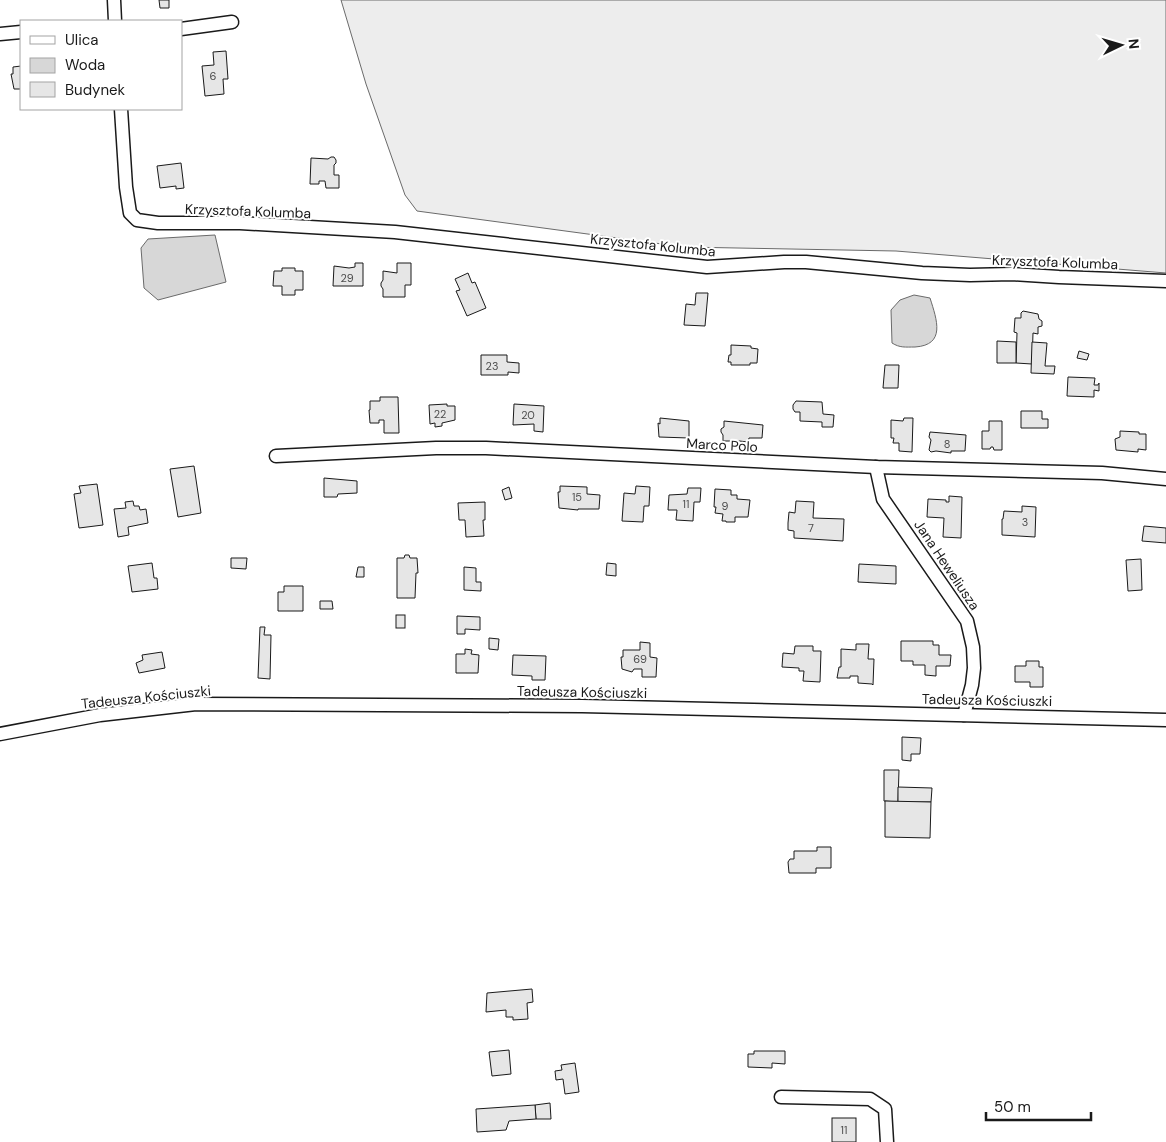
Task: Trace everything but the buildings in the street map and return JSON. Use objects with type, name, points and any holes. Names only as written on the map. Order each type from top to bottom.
[{"type":"street","points":[[114,0],[115,20]]},
{"type":"street","points":[[182,28],[232,22]]},
{"type":"street","points":[[0,34],[20,32]]},
{"type":"street","name":"Krzysztofa Kolumba","points":[[120,110],[126,187],[130,213],[137,220],[158,223],[240,223],[395,232],[708,267],[806,262],[970,276],[1012,274],[1166,281]]},
{"type":"street","name":"Marco Polo","points":[[276,456],[436,448],[486,448],[876,467],[1102,473],[1166,478]]},
{"type":"street","name":"Jana Heweliusza","points":[[876,467],[883,499],[967,621],[974,647],[974,668],[972,685],[964,715]]},
{"type":"street","name":"Tadeusza Kościuszki","points":[[0,734],[100,715],[196,704],[582,706],[1166,720]]},
{"type":"street","points":[[781,1097],[870,1099],[885,1109],[887,1142]]},
{"type":"shaded area","points":[[341,0],[1166,0],[1166,273],[896,251],[684,247],[417,211],[405,195],[366,84]]},
{"type":"water","points":[[215,235],[226,282],[158,300],[144,288],[141,248],[148,239]]},
{"type":"water","points":[[914,295],[930,298],[937,330],[931,342],[925,345],[915,347],[898,346],[892,343],[891,310],[900,300]]}]
